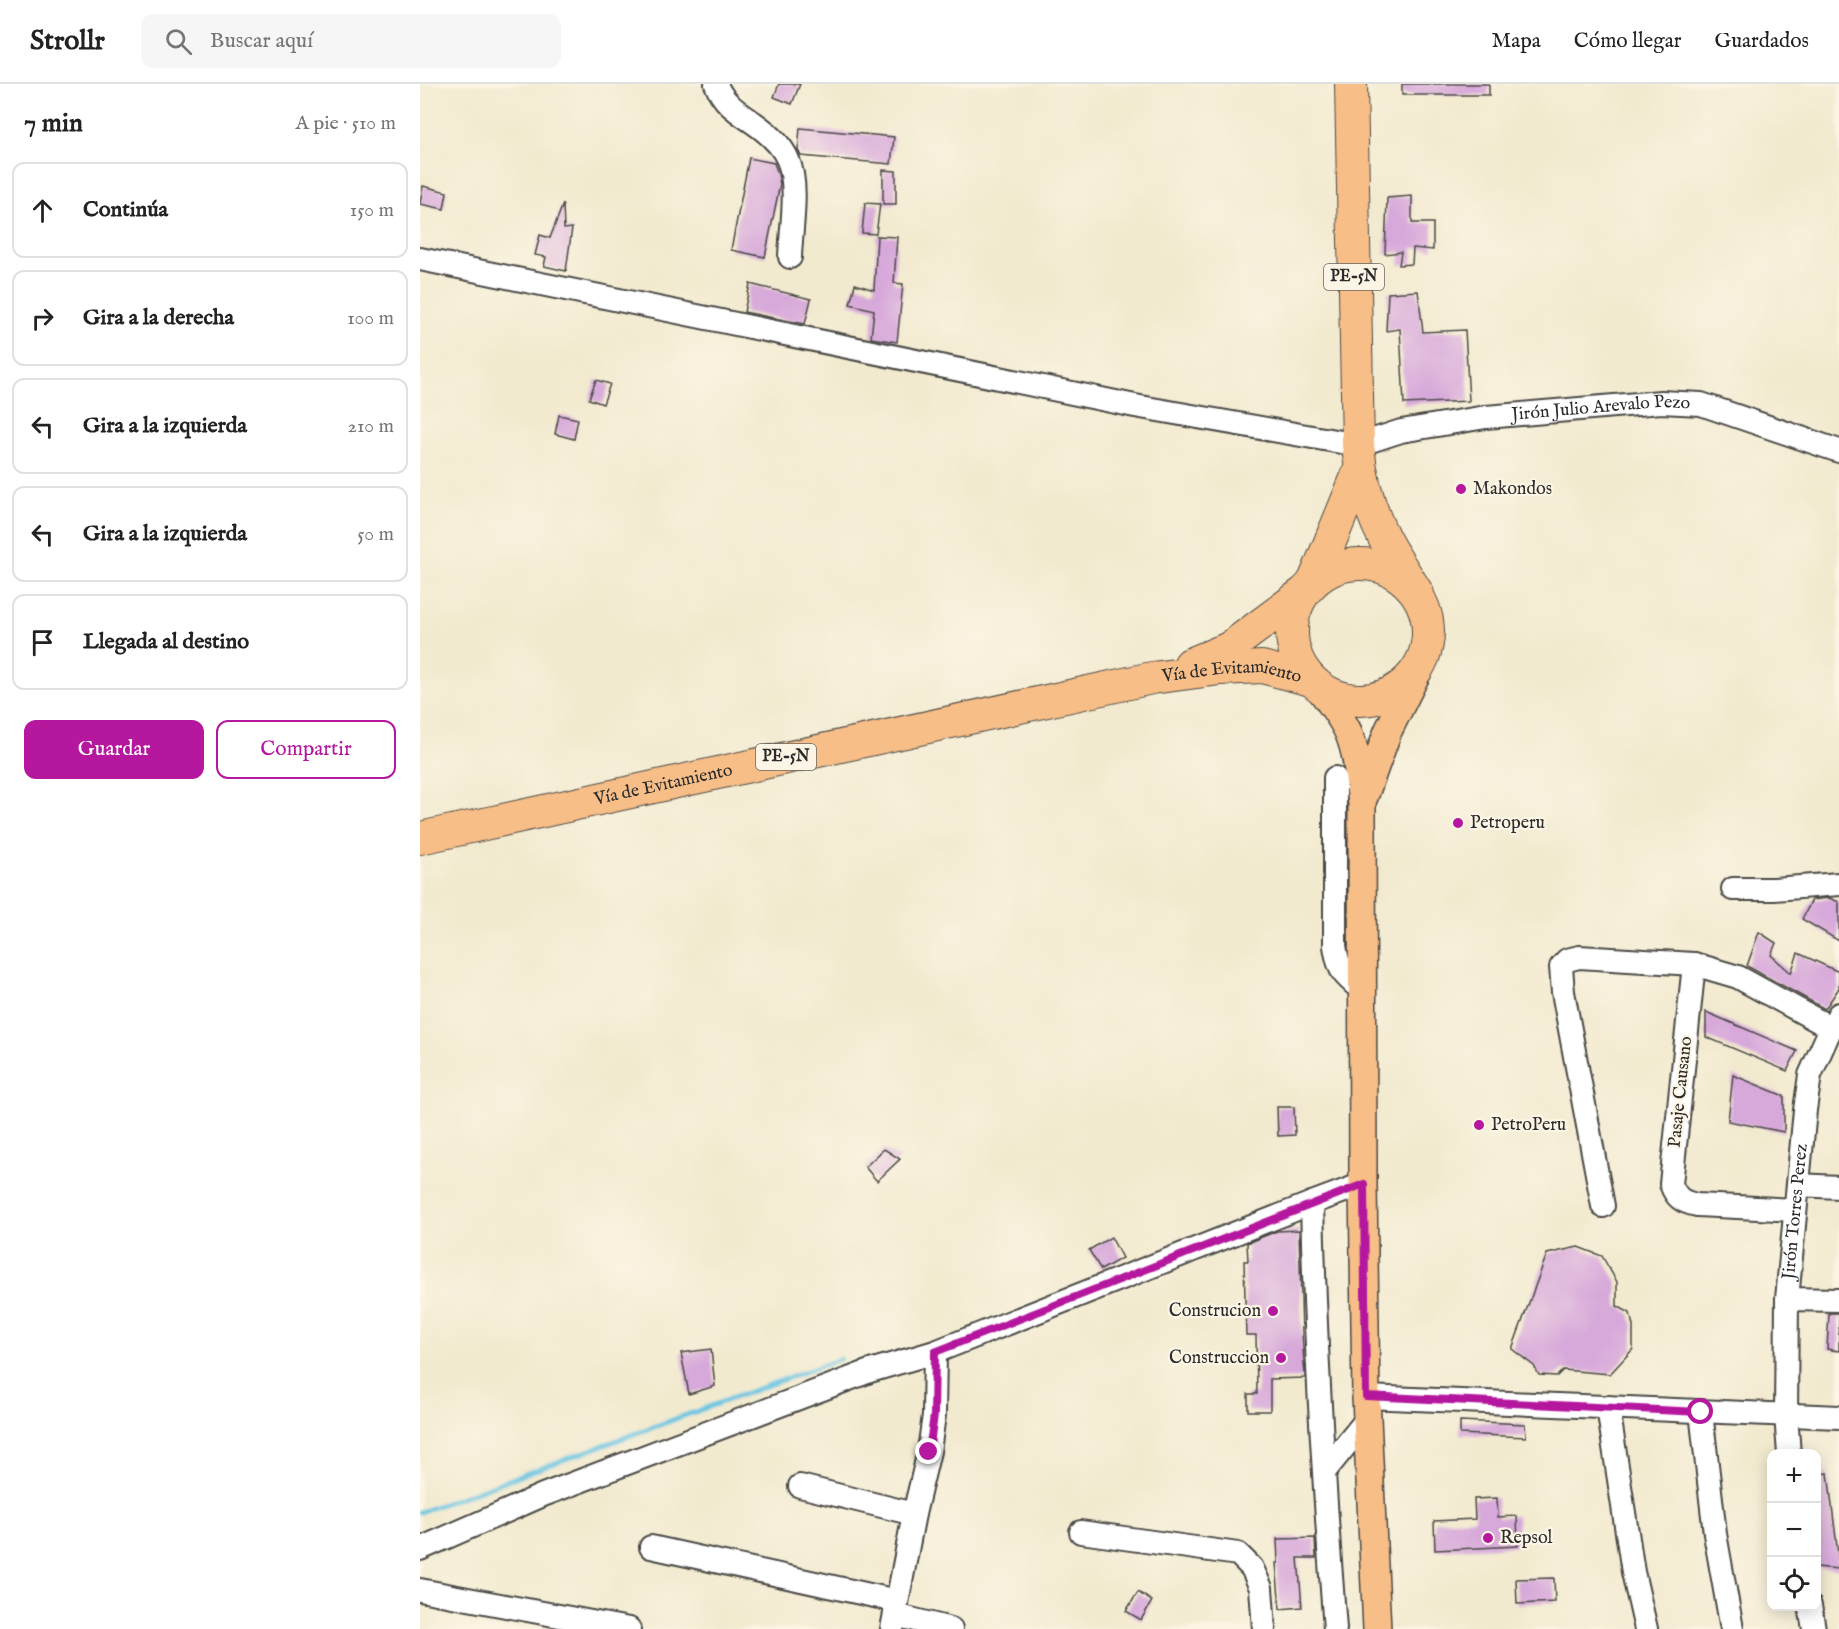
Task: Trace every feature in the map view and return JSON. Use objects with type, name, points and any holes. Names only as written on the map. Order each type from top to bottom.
[{"type":"highway","name":"PE-5N","points":[[1351,84],[1359,457],[1374,513],[1389,548],[1418,594]]},
{"type":"highway","name":"PE-5N","points":[[1308,587],[1359,457]]},
{"type":"highway","points":[[1357,563],[1380,566],[1401,576],[1418,594],[1426,609],[1429,627],[1428,644],[1423,661],[1411,678],[1395,691],[1377,699],[1356,700],[1336,696],[1315,683],[1298,660],[1292,638],[1293,614],[1308,587],[1334,568],[1357,563]]},
{"type":"highway","name":"Vía de Evitamiento","points":[[1152,678],[1229,648],[1308,587]]},
{"type":"highway","name":"Vía de Evitamiento","points":[[420,838],[1152,678],[1220,669],[1262,667],[1315,683]]},
{"type":"main road","points":[[1362,804],[1388,731],[1423,661]]},
{"type":"main road","points":[[1315,683],[1349,734],[1356,757],[1362,804],[1367,1408],[1377,1629]]},
{"type":"street","points":[[716,84],[720,94],[734,110],[777,143],[787,158],[792,172],[793,192],[790,257]]},
{"type":"street","points":[[420,259],[1136,406],[1359,457]]},
{"type":"street","name":"Jirón Julio Arevalo Pezo","points":[[1359,457],[1401,431],[1486,417],[1661,402],[1701,404],[1839,451]]},
{"type":"street","points":[[1335,778],[1335,946],[1337,962],[1344,975],[1363,991]]},
{"type":"street","points":[[1733,889],[1774,889],[1839,884]]},
{"type":"street","points":[[1603,1206],[1563,992],[1562,967],[1567,960],[1578,957],[1694,964],[1738,977],[1835,1021]]},
{"type":"street","name":"Pasaje Causano","points":[[1694,964],[1671,1184],[1676,1196],[1685,1203],[1795,1210]]},
{"type":"street","name":"Jirón Torres Perez","points":[[1789,1449],[1786,1415],[1787,1299],[1800,1152],[1810,1075],[1835,1021]]},
{"type":"street","points":[[420,1549],[554,1491],[870,1371],[935,1352],[1364,1184]]},
{"type":"street","points":[[1798,1185],[1839,1187]]},
{"type":"street","points":[[1312,1203],[1324,1472],[1335,1629]]},
{"type":"street","points":[[1787,1299],[1839,1300]]},
{"type":"street","points":[[895,1615],[914,1514],[929,1452],[934,1415],[935,1352]]},
{"type":"street","points":[[1324,1472],[1367,1408],[1608,1407],[1839,1417]]},
{"type":"street","points":[[1608,1407],[1633,1572],[1646,1629]]},
{"type":"street","points":[[1701,1412],[1715,1534],[1732,1629]]},
{"type":"street","points":[[800,1486],[914,1514]]},
{"type":"street","points":[[1081,1532],[1238,1554],[1252,1568],[1261,1588],[1264,1629]]},
{"type":"street","points":[[651,1546],[951,1629]]},
{"type":"street","points":[[420,1590],[629,1629]]},
{"type":"street","points":[[1811,1611],[1814,1629]]},
{"type":"building","points":[[779,84],[800,84],[792,104],[774,97]]},
{"type":"building","points":[[1402,84],[1489,84],[1489,95],[1402,95]]},
{"type":"building","points":[[800,128],[894,137],[891,164],[801,156],[798,150]]},
{"type":"building","points":[[749,158],[774,163],[780,184],[765,257],[731,250]]},
{"type":"building","points":[[883,170],[896,171],[896,204],[883,204]]},
{"type":"building","points":[[423,186],[447,192],[444,209],[420,204]]},
{"type":"building","points":[[1412,196],[1412,223],[1433,223],[1433,250],[1413,248],[1412,264],[1399,265],[1401,252],[1385,254],[1387,198]]},
{"type":"building","points":[[865,203],[880,204],[876,234],[862,233]]},
{"type":"building","points":[[563,204],[564,229],[572,228],[566,271],[544,266],[546,257],[535,255],[540,235],[550,238]]},
{"type":"building","points":[[877,236],[897,237],[894,283],[903,284],[897,342],[871,338],[874,310],[850,304],[855,284],[874,290]]},
{"type":"building","points":[[750,284],[811,299],[805,324],[744,312]]},
{"type":"building","points":[[1418,291],[1423,332],[1465,330],[1469,401],[1404,404],[1400,329],[1386,331],[1388,293]]},
{"type":"building","points":[[596,380],[610,384],[603,404],[589,399]]},
{"type":"building","points":[[559,415],[578,419],[574,439],[555,434]]},
{"type":"building","points":[[1829,898],[1839,902],[1839,941],[1802,919],[1812,900]]},
{"type":"building","points":[[1759,932],[1776,943],[1771,955],[1791,973],[1798,953],[1839,972],[1839,988],[1825,1009],[1747,966]]},
{"type":"building","points":[[1706,1012],[1797,1051],[1787,1071],[1706,1037]]},
{"type":"building","points":[[1733,1075],[1784,1096],[1784,1132],[1728,1121]]},
{"type":"building","points":[[1277,1107],[1294,1107],[1295,1135],[1278,1136]]},
{"type":"building","points":[[884,1149],[900,1159],[877,1181],[865,1167]]},
{"type":"building","points":[[1299,1230],[1305,1378],[1270,1379],[1270,1411],[1248,1411],[1248,1394],[1257,1394],[1256,1335],[1246,1335],[1244,1261],[1248,1261],[1247,1243],[1277,1231]]},
{"type":"building","points":[[1111,1237],[1122,1258],[1101,1270],[1089,1250]]},
{"type":"building","points":[[1578,1247],[1602,1256],[1617,1282],[1617,1306],[1630,1313],[1633,1326],[1633,1349],[1610,1374],[1563,1370],[1557,1376],[1539,1375],[1534,1366],[1512,1349],[1547,1254]]},
{"type":"building","points":[[1829,1313],[1839,1313],[1839,1351],[1827,1349]]},
{"type":"building","points":[[711,1349],[715,1386],[689,1394],[681,1353]]},
{"type":"building","points":[[1460,1421],[1525,1424],[1526,1437],[1460,1434]]},
{"type":"building","points":[[1828,1473],[1839,1569],[1821,1567],[1821,1474]]},
{"type":"building","points":[[1497,1498],[1498,1517],[1517,1516],[1518,1546],[1435,1550],[1434,1521],[1475,1519],[1474,1499]]},
{"type":"building","points":[[1315,1538],[1316,1558],[1298,1558],[1302,1607],[1280,1609],[1276,1563],[1278,1563],[1277,1539]]},
{"type":"building","points":[[1554,1578],[1555,1602],[1517,1604],[1516,1579]]},
{"type":"building","points":[[1138,1592],[1152,1601],[1141,1620],[1126,1611]]},
{"type":"waterway","points":[[420,1512],[840,1359]]},
{"type":"place","name":"Makondos","points":[[1461,489]]},
{"type":"place","name":"Petroperu","points":[[1458,823]]},
{"type":"place","name":"PetroPeru","points":[[1479,1125]]},
{"type":"place","name":"Construcion","points":[[1273,1311]]},
{"type":"place","name":"Construccion","points":[[1281,1358]]},
{"type":"place","name":"Repsol","points":[[1488,1538]]},
{"type":"route","points":[[929,1452],[934,1415],[935,1352],[1364,1184],[1366,1396],[1701,1412]]}]
